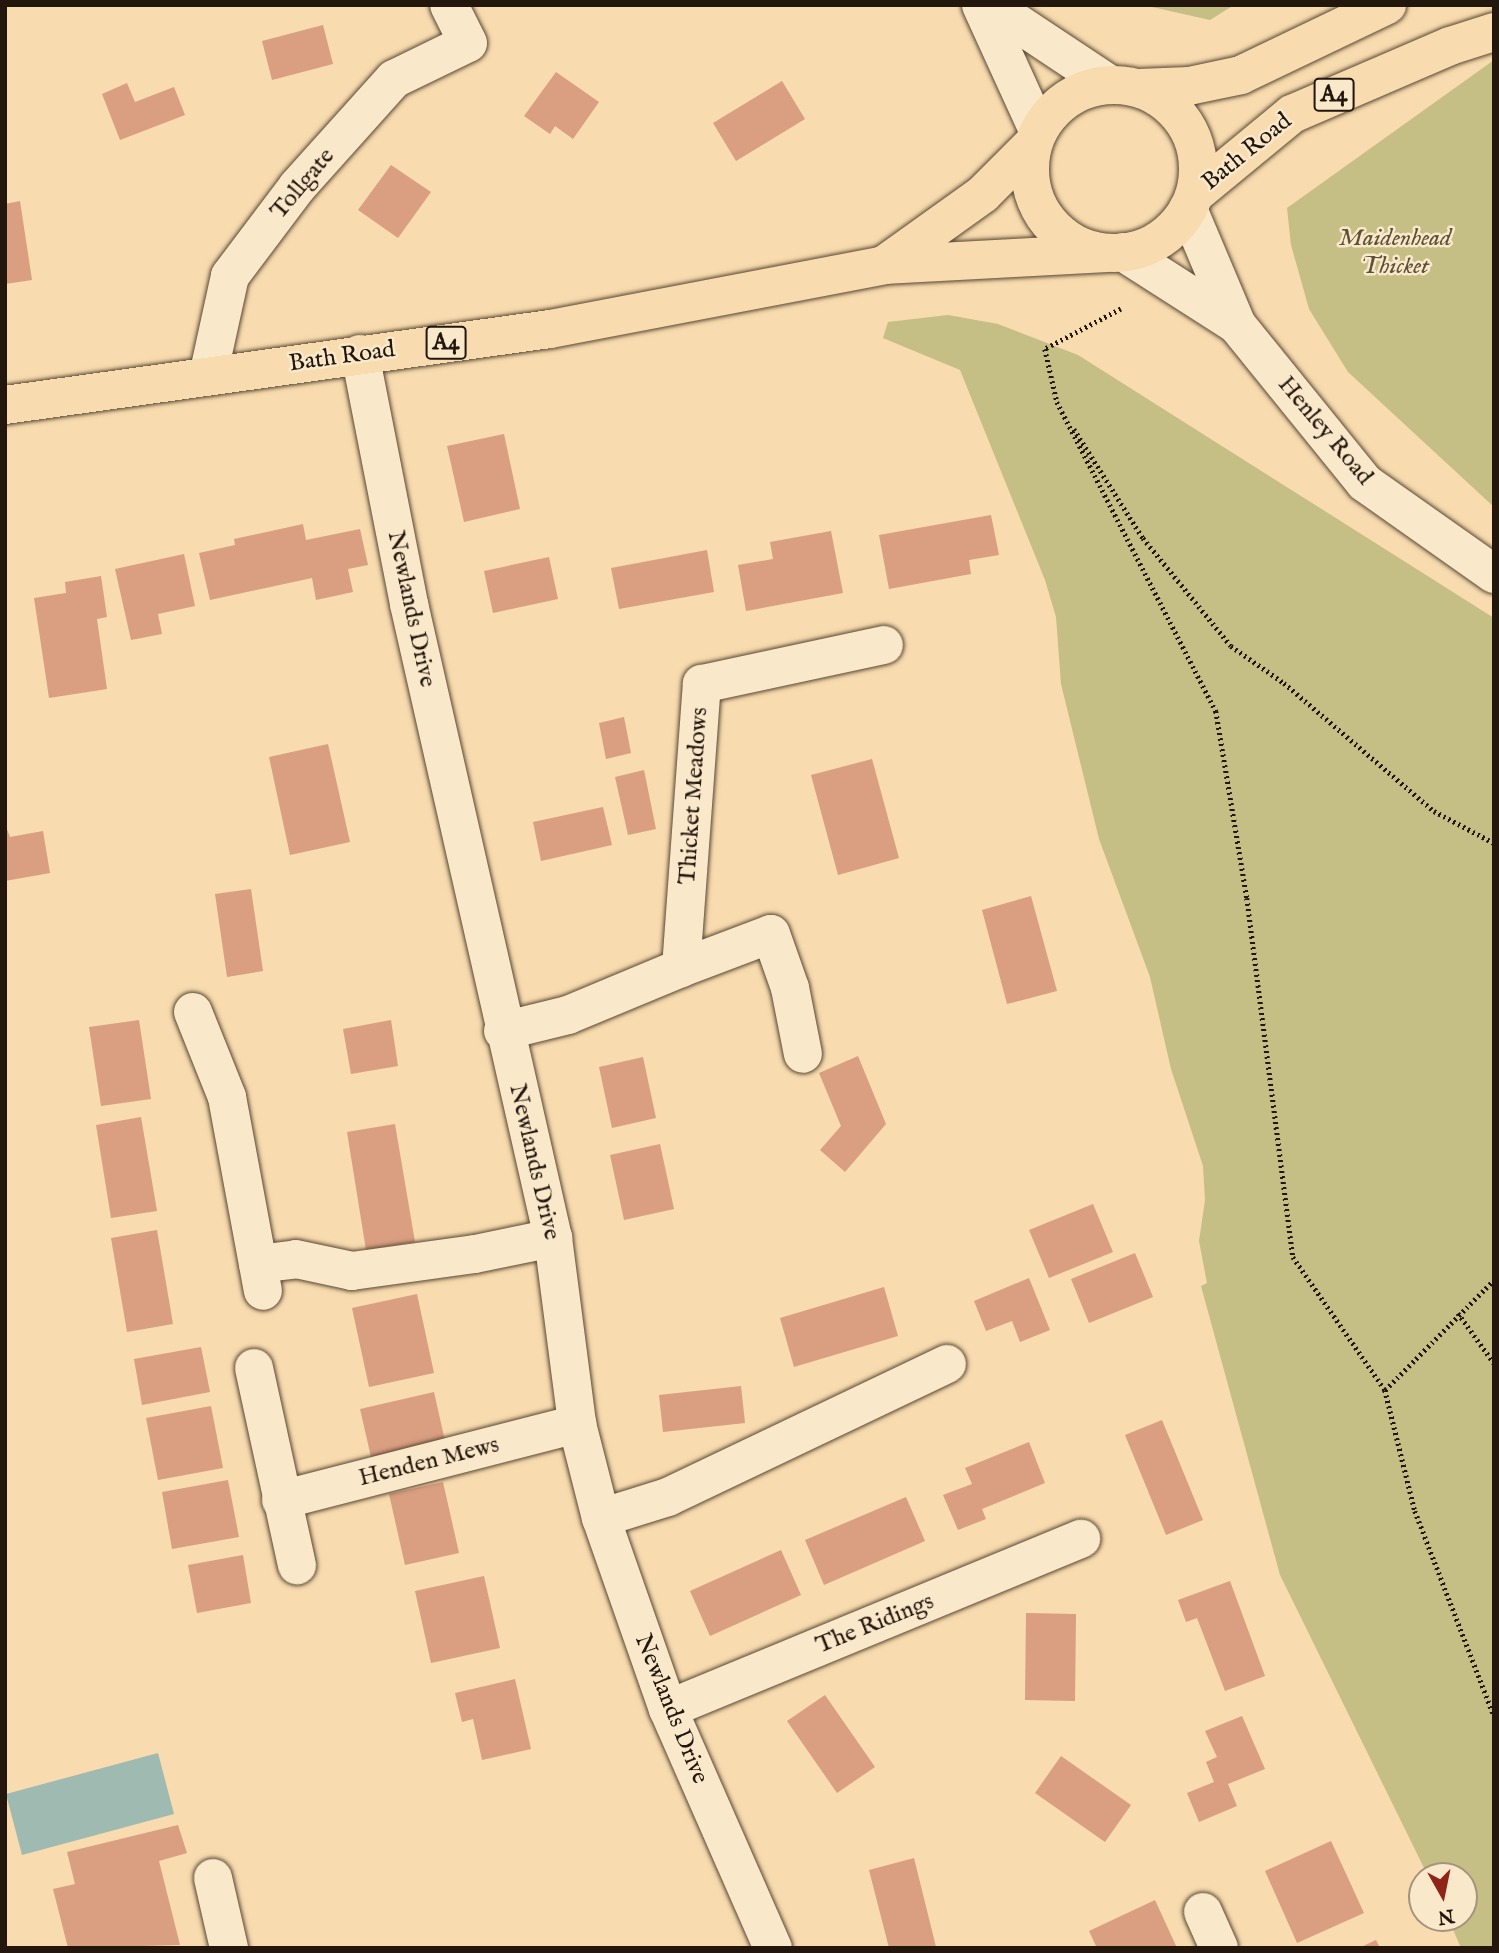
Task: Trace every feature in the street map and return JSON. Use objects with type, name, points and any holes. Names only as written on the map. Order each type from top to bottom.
[{"type":"main road","name":"A4","points":[[1124,86],[1189,86],[1241,75],[1387,5]]},
{"type":"main road","name":"Bath Road","points":[[1192,202],[1292,114],[1450,46],[1494,32]]},
{"type":"main road","points":[[1124,86],[1157,96],[1184,122],[1198,157],[1192,202],[1154,243],[1115,253],[1075,244],[1040,209],[1030,177],[1036,137],[1068,98],[1124,86]]},
{"type":"main road","name":"Bath Road","points":[[884,265],[983,194],[1036,137]]},
{"type":"main road","name":"Bath Road","points":[[5,405],[550,329],[884,265],[1115,253]]},
{"type":"street","name":"Tollgate","points":[[208,376],[230,276],[297,187],[394,79],[468,43],[449,5]]},
{"type":"street","points":[[981,5],[1036,137]]},
{"type":"street","points":[[990,5],[1124,86]]},
{"type":"street","name":"Henley Road","points":[[1192,202],[1237,325],[1365,483],[1494,574]]},
{"type":"street","name":"Henley Road","points":[[1115,253],[1237,325]]},
{"type":"street","name":"Newlands Drive","points":[[360,354],[409,604],[503,1031],[553,1237],[577,1424],[601,1518],[668,1709],[773,1948]]},
{"type":"street","name":"Thicket Meadows","points":[[681,968],[702,684],[884,645]]},
{"type":"street","points":[[503,1031],[568,1015],[771,934],[790,988],[803,1054]]},
{"type":"street","points":[[193,1012],[227,1097],[261,1278],[296,1259],[352,1271],[475,1254],[553,1237]]},
{"type":"street","points":[[601,1518],[668,1497],[947,1364]]},
{"type":"street","points":[[254,1368],[297,1565]]},
{"type":"street","name":"Henden Mews","points":[[281,1500],[577,1424]]},
{"type":"street","name":"The Ridings","points":[[668,1709],[1081,1539]]},
{"type":"street","points":[[213,1878],[229,1948]]},
{"type":"street","points":[[1203,1912],[1219,1948]]},
{"type":"path","points":[[1121,309],[1045,349],[1057,402],[1216,711],[1247,898],[1293,1257],[1385,1390],[1415,1511],[1494,1716]]},
{"type":"path","points":[[1057,402],[1143,538],[1231,646],[1284,683],[1434,811],[1494,843]]},
{"type":"path","points":[[1385,1390],[1458,1313],[1494,1280]]},
{"type":"path","points":[[1458,1313],[1494,1363]]},
{"type":"green space","points":[[1143,5],[1234,5],[1210,20]]},
{"type":"green space","name":"Maidenhead Thicket","points":[[1494,60],[1494,507],[1348,372],[1309,309],[1291,245],[1287,208]]},
{"type":"green space","points":[[948,315],[998,324],[1078,355],[1494,618],[1494,1948],[1461,1948],[1454,1932],[1478,1932],[1478,1862],[1421,1862],[1280,1575],[1201,1286],[1207,1283],[1199,1241],[1205,1200],[1203,1166],[1171,1069],[1150,977],[1099,839],[1061,684],[1056,617],[1045,580],[960,370],[883,338],[888,322]]},
{"type":"water","points":[[158,1753],[174,1814],[22,1855],[6,1794]]},
{"type":"building","points":[[323,25],[333,64],[272,80],[262,41]]},
{"type":"building","points":[[556,72],[599,102],[573,139],[555,126],[550,134],[524,116]]},
{"type":"building","points":[[782,81],[805,119],[736,161],[713,123]]},
{"type":"building","points":[[127,83],[135,102],[174,87],[185,115],[120,140],[102,94]]},
{"type":"building","points":[[391,165],[431,192],[398,238],[358,210]]},
{"type":"building","points":[[20,201],[32,280],[5,284],[5,204]]},
{"type":"building","points":[[504,434],[520,509],[464,522],[447,446]]},
{"type":"building","points":[[991,515],[999,555],[969,560],[971,574],[889,589],[879,535]]},
{"type":"building","points":[[303,524],[306,540],[360,529],[368,565],[348,569],[353,592],[316,600],[312,578],[210,600],[199,553],[235,545],[234,539]]},
{"type":"building","points":[[831,531],[843,593],[746,611],[738,565],[773,559],[770,542]]},
{"type":"building","points":[[707,550],[714,592],[619,609],[611,568]]},
{"type":"building","points":[[184,554],[195,606],[158,614],[162,634],[131,640],[115,569]]},
{"type":"building","points":[[549,557],[558,599],[493,613],[484,571]]},
{"type":"building","points":[[101,576],[107,617],[97,619],[107,689],[49,698],[34,598],[66,593],[65,582]]},
{"type":"building","points":[[624,717],[631,753],[606,759],[599,723]]},
{"type":"building","points":[[328,744],[350,842],[290,855],[269,757]]},
{"type":"building","points":[[872,759],[899,858],[838,875],[811,775]]},
{"type":"building","points":[[644,770],[656,829],[628,835],[615,777]]},
{"type":"building","points":[[603,807],[612,845],[541,861],[533,822]]},
{"type":"building","points":[[5,824],[10,837],[43,831],[50,873],[5,881]]},
{"type":"building","points":[[251,889],[263,971],[227,977],[215,894]]},
{"type":"building","points":[[1031,896],[1057,991],[1007,1004],[982,910]]},
{"type":"building","points":[[139,1020],[151,1099],[101,1106],[89,1027]]},
{"type":"building","points":[[391,1020],[398,1066],[351,1074],[343,1029]]},
{"type":"building","points":[[858,1056],[886,1124],[845,1172],[820,1150],[841,1126],[819,1073]]},
{"type":"building","points":[[643,1057],[656,1118],[612,1128],[599,1067]]},
{"type":"building","points":[[141,1117],[157,1211],[111,1218],[96,1125]]},
{"type":"building","points":[[395,1124],[415,1242],[366,1250],[347,1132]]},
{"type":"building","points":[[660,1144],[674,1209],[624,1220],[610,1155]]},
{"type":"building","points":[[1093,1204],[1113,1252],[1049,1278],[1029,1230]]},
{"type":"building","points":[[157,1230],[173,1324],[127,1332],[111,1238]]},
{"type":"building","points":[[1135,1253],[1153,1297],[1089,1323],[1071,1279]]},
{"type":"building","points":[[1029,1278],[1050,1330],[1020,1342],[1012,1321],[986,1331],[974,1301]]},
{"type":"building","points":[[884,1287],[898,1336],[794,1367],[780,1318]]},
{"type":"building","points":[[417,1294],[434,1373],[369,1387],[352,1308]]},
{"type":"building","points":[[201,1347],[210,1392],[142,1405],[134,1359]]},
{"type":"building","points":[[741,1386],[745,1423],[663,1432],[659,1395]]},
{"type":"building","points":[[434,1392],[445,1441],[371,1457],[360,1409]]},
{"type":"building","points":[[211,1406],[223,1468],[158,1480],[146,1418]]},
{"type":"building","points":[[1162,1420],[1203,1520],[1166,1535],[1125,1435]]},
{"type":"building","points":[[1029,1442],[1045,1483],[982,1509],[986,1519],[958,1530],[943,1495],[972,1484],[965,1468]]},
{"type":"building","points":[[228,1480],[239,1537],[172,1549],[162,1492]]},
{"type":"building","points":[[443,1482],[459,1553],[405,1565],[389,1494]]},
{"type":"building","points":[[906,1497],[925,1541],[824,1585],[805,1540]]},
{"type":"building","points":[[781,1550],[801,1595],[710,1636],[690,1591]]},
{"type":"building","points":[[243,1555],[251,1603],[197,1613],[188,1565]]},
{"type":"building","points":[[484,1576],[500,1648],[431,1663],[415,1591]]},
{"type":"building","points":[[1230,1581],[1265,1676],[1225,1691],[1197,1618],[1186,1622],[1178,1600]]},
{"type":"building","points":[[1026,1613],[1076,1614],[1075,1701],[1025,1700]]},
{"type":"building","points":[[515,1679],[531,1749],[482,1760],[473,1719],[462,1722],[455,1693]]},
{"type":"building","points":[[825,1695],[875,1767],[837,1793],[787,1721]]},
{"type":"building","points":[[1242,1716],[1265,1769],[1228,1784],[1237,1806],[1199,1822],[1187,1793],[1214,1782],[1206,1762],[1217,1757],[1205,1731]]},
{"type":"building","points":[[1061,1756],[1131,1805],[1105,1842],[1035,1793]]},
{"type":"building","points":[[178,1825],[187,1853],[159,1861],[180,1945],[68,1948],[53,1889],[75,1884],[67,1852]]},
{"type":"building","points":[[1331,1841],[1364,1913],[1297,1943],[1265,1871]]},
{"type":"building","points":[[914,1858],[936,1947],[889,1948],[869,1870]]},
{"type":"building","points":[[1155,1900],[1177,1948],[1097,1948],[1089,1931]]},
{"type":"building","points":[[1376,1940],[1380,1948],[1359,1948]]}]
